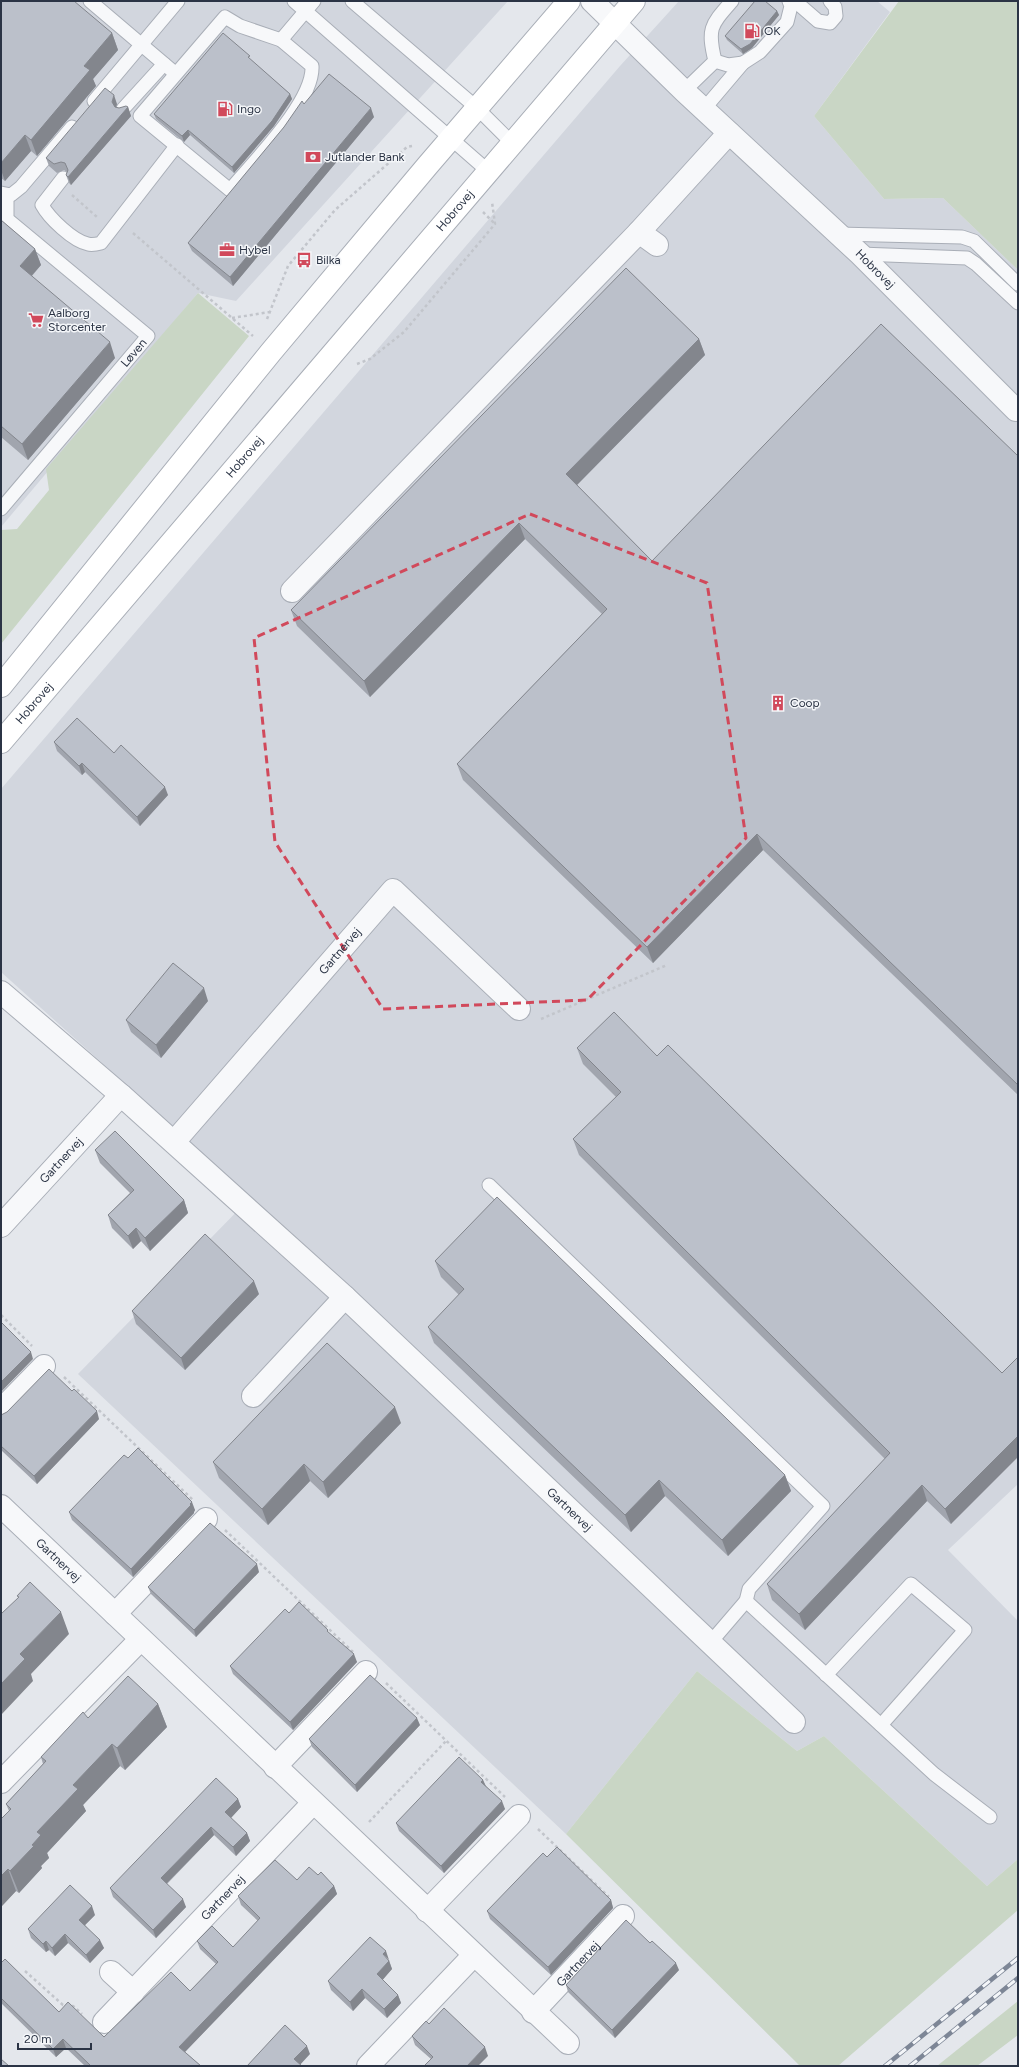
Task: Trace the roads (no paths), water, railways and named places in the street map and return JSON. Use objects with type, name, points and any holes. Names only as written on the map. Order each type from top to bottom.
[{"type":"main road","points":[[1,686],[265,346],[452,138],[569,1]]},
{"type":"main road","name":"Hobrovej","points":[[1,742],[634,1]]},
{"type":"street","name":"Hobrovej","points":[[592,1],[684,91],[860,254],[1016,410]]},
{"type":"street","points":[[292,591],[639,232],[729,133]]},
{"type":"street","points":[[639,232],[657,245]]},
{"type":"street","name":"Gartnervej","points":[[174,1142],[393,890],[519,1009]]},
{"type":"street","name":"Gartnervej","points":[[1,992],[174,1142],[344,1297],[794,1722]]},
{"type":"street","name":"Gartnervej","points":[[1,1226],[121,1095]]},
{"type":"street","points":[[254,1396],[344,1297]]},
{"type":"street","points":[[1,1410],[52,1370]]},
{"type":"street","name":"Gartnervej","points":[[1,1506],[568,2044]]},
{"type":"street","points":[[115,1614],[208,1517]]},
{"type":"street","points":[[1,1782],[141,1639]]},
{"type":"street","points":[[275,1766],[368,1669]]},
{"type":"street","name":"Gartnervej","points":[[96,2021],[133,1992],[313,1803]]},
{"type":"street","points":[[427,1911],[522,1816]]},
{"type":"street","name":"Gartnervej","points":[[533,2012],[623,1916]]},
{"type":"street","points":[[368,2066],[474,1955]]},
{"type":"street","points":[[111,1972],[133,1992]]},
{"type":"lane","points":[[90,1],[176,74]]},
{"type":"lane","points":[[4,194],[11,195],[21,187],[178,1]]},
{"type":"lane","points":[[294,1],[488,171]]},
{"type":"lane","points":[[281,40],[314,1]]},
{"type":"lane","points":[[352,1],[477,108],[513,144]]},
{"type":"lane","points":[[715,61],[710,37],[713,22],[732,1]]},
{"type":"lane","points":[[704,109],[743,63],[760,52],[787,22],[791,6],[789,1]]},
{"type":"lane","points":[[795,1],[818,21],[830,23],[836,16],[835,7],[830,1]]},
{"type":"lane","points":[[225,17],[240,26],[281,40],[312,66],[313,77],[298,109],[230,190],[140,116],[225,17]]},
{"type":"lane","points":[[715,61],[728,64],[743,63]]},
{"type":"lane","points":[[684,91],[715,61]]},
{"type":"lane","points":[[123,109],[164,64]]},
{"type":"lane","points":[[63,178],[42,205],[47,214],[73,237],[89,245],[101,243],[177,145]]},
{"type":"lane","name":"Løven","points":[[1,510],[148,336],[7,219],[4,194]]},
{"type":"lane","points":[[838,234],[962,237],[974,241],[1018,284]]},
{"type":"lane","points":[[860,254],[967,258],[976,264],[1018,304]]},
{"type":"lane","points":[[489,1185],[823,1506],[749,1589],[746,1601],[710,1643]]},
{"type":"lane","points":[[826,1675],[911,1584],[965,1630],[881,1725]]},
{"type":"lane","points":[[746,1601],[934,1774],[990,1817]]},
{"type":"railway","points":[[885,2066],[1018,1958]]},
{"type":"railway","points":[[910,2066],[1018,1978]]},
{"type":"place","name":"OK","points":[[752,31]]},
{"type":"place","name":"Ingo","points":[[225,109]]},
{"type":"place","name":"Jutlander Bank","points":[[313,157]]},
{"type":"place","name":"Hybel","points":[[227,250]]},
{"type":"place","name":"Bilka","points":[[304,260]]},
{"type":"place","name":"Aalborg Storcenter","points":[[36,320]]},
{"type":"place","name":"Coop","points":[[778,703]]}]
